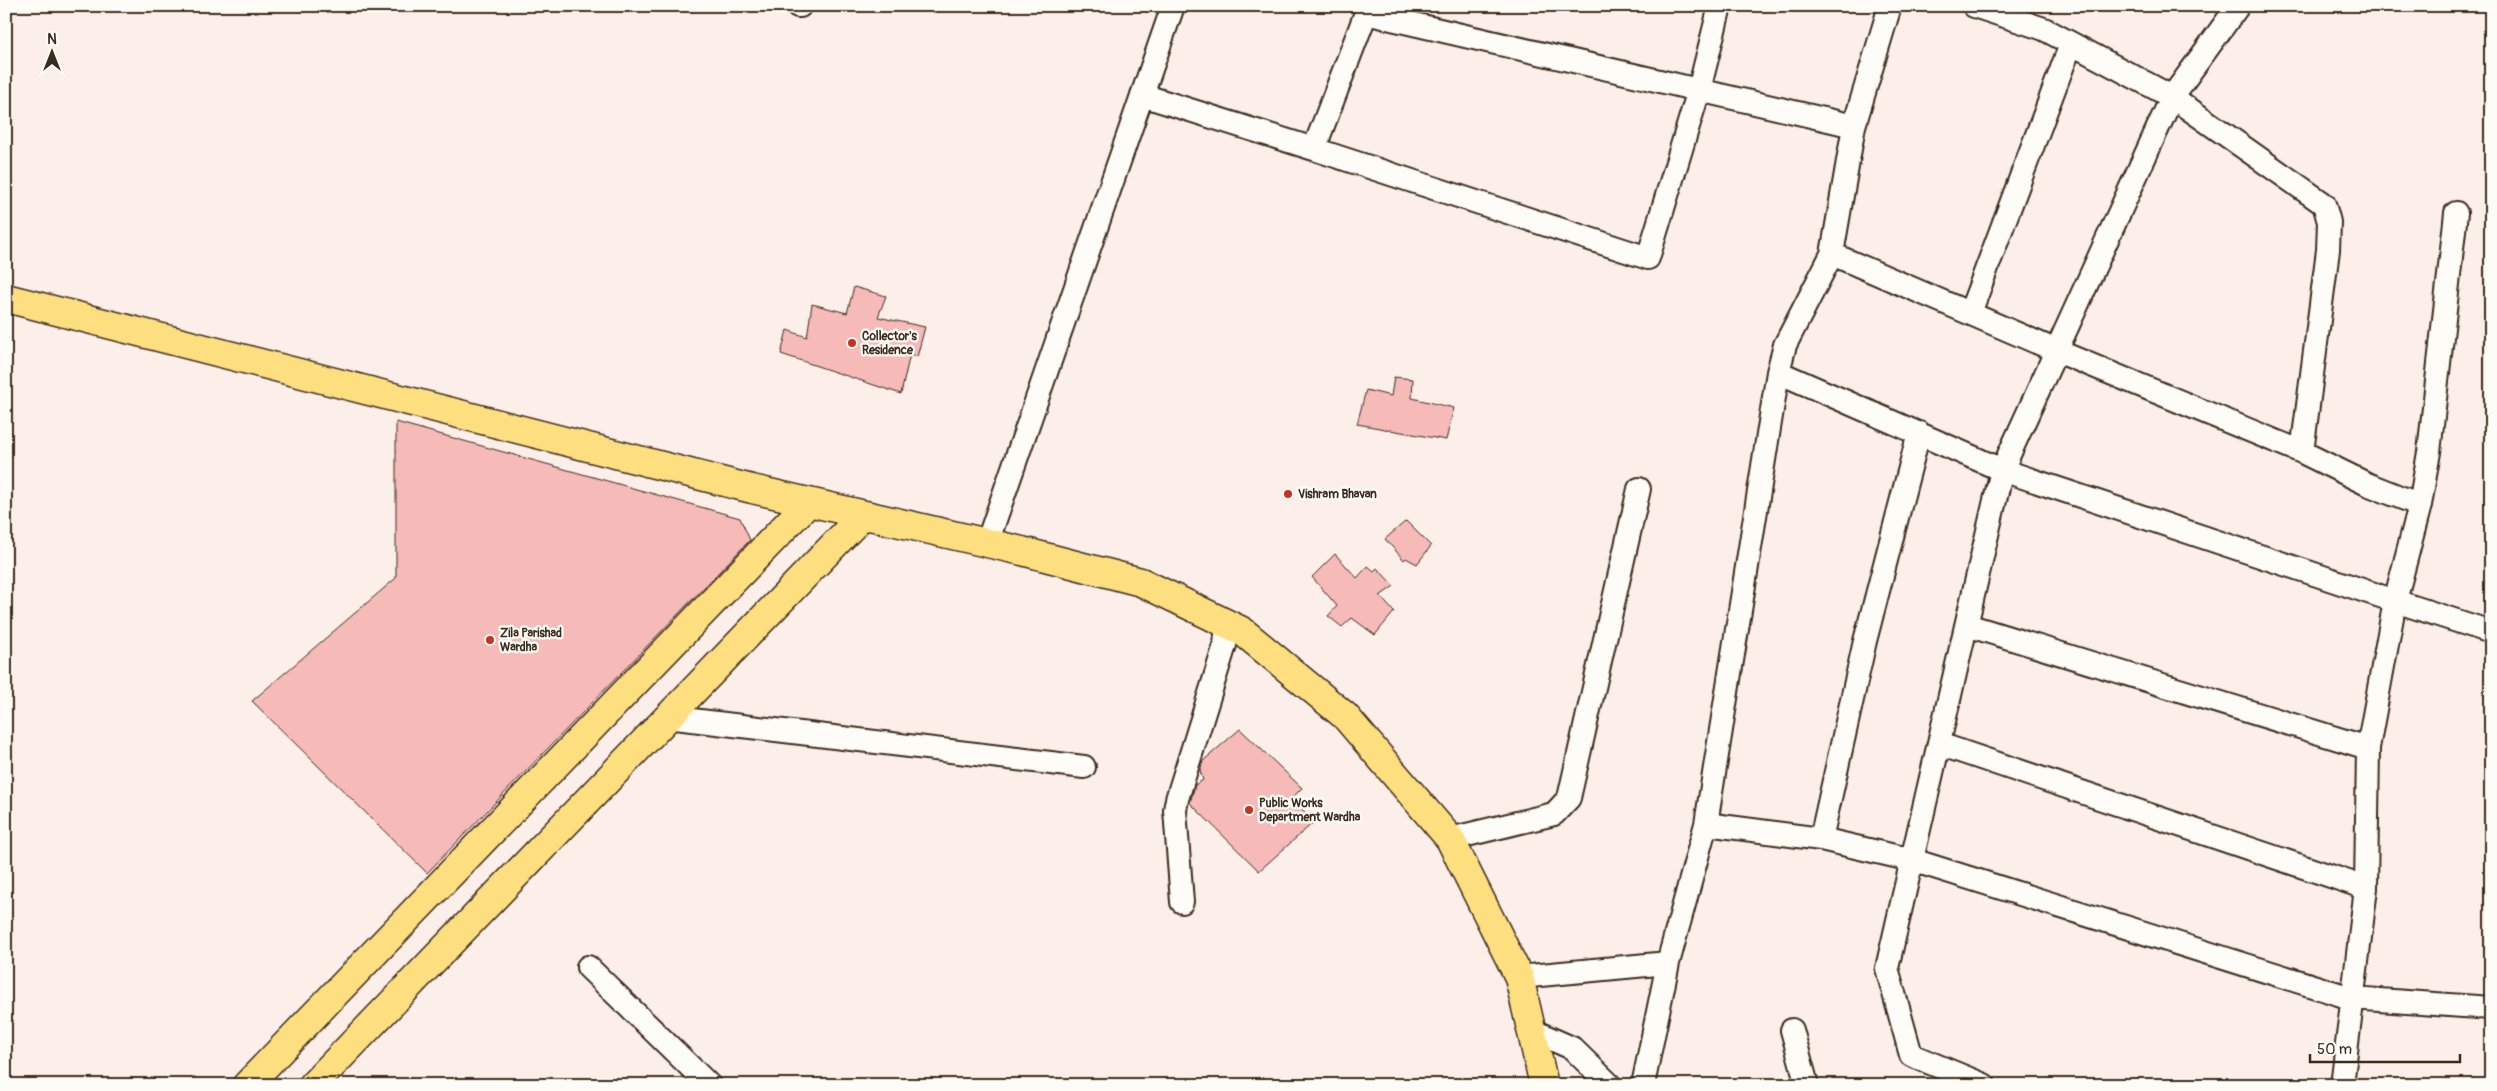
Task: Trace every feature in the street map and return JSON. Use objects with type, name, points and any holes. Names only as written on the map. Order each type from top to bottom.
[{"type":"main road","points":[[6,298],[808,503],[987,543],[1141,582],[1227,623],[1242,631],[1345,716],[1450,839],[1519,977],[1544,1085]]},
{"type":"main road","points":[[247,1085],[808,503]]},
{"type":"main road","points":[[313,1085],[863,515]]},
{"type":"street","points":[[987,543],[1173,6]]},
{"type":"street","points":[[1142,95],[1648,258],[1699,90],[1720,6]]},
{"type":"street","points":[[1643,1085],[1668,963],[1706,824],[1778,372],[1785,345],[1832,254],[1854,126],[1890,6]]},
{"type":"street","points":[[1974,6],[2044,29],[2172,97],[2324,204],[2329,222],[2328,250],[2302,452]]},
{"type":"street","points":[[1984,1085],[1910,1054],[1886,968],[2002,470],[2172,97],[2238,6]]},
{"type":"street","points":[[1314,149],[1367,10],[1854,126]]},
{"type":"street","points":[[1970,313],[2071,44]]},
{"type":"street","points":[[2342,1085],[2351,998],[2366,888],[2368,748],[2395,601],[2420,505],[2429,452],[2456,213]]},
{"type":"street","points":[[1832,254],[2057,351],[2302,452],[2367,484],[2420,505]]},
{"type":"street","points":[[1778,372],[2002,470],[2491,632]]},
{"type":"street","points":[[1821,839],[1865,641],[1919,433]]},
{"type":"street","points":[[1450,839],[1554,814],[1569,798],[1640,489]]},
{"type":"street","points":[[1182,902],[1176,810],[1177,799],[1225,645],[1227,623]]},
{"type":"street","points":[[1967,625],[2368,748]]},
{"type":"street","points":[[667,717],[1084,767]]},
{"type":"street","points":[[1939,744],[2366,888]]},
{"type":"street","points":[[1706,824],[1821,839],[1912,860],[2351,998],[2491,1008]]},
{"type":"street","points":[[1519,977],[1668,963]]},
{"type":"street","points":[[588,967],[709,1085]]},
{"type":"street","points":[[1531,1030],[1572,1048],[1610,1085]]},
{"type":"street","points":[[1792,1030],[1807,1085]]},
{"type":"building","name":"Collector's Residence","points":[[854,287],[886,296],[878,317],[925,327],[917,357],[910,354],[901,394],[781,354],[787,330],[807,337],[812,304],[847,313]]},
{"type":"building","points":[[1394,377],[1413,379],[1412,398],[1454,408],[1446,440],[1357,424],[1366,390],[1391,396]]},
{"type":"building","name":"Zila Parishad Wardha","points":[[396,422],[740,518],[750,540],[427,873],[252,701],[396,578]]},
{"type":"building","points":[[1406,521],[1431,546],[1417,564],[1406,558],[1404,560],[1385,539]]},
{"type":"building","points":[[1335,554],[1357,578],[1368,566],[1374,571],[1377,568],[1394,586],[1380,596],[1394,612],[1375,635],[1352,618],[1342,627],[1328,616],[1337,606],[1312,577]]},
{"type":"building","name":"Public Works Department Wardha","points":[[1240,729],[1302,788],[1292,798],[1314,822],[1259,871],[1190,803],[1195,785],[1203,780],[1200,771],[1203,761]]},
{"type":"place","name":"Collector's Residence","points":[[852,343]]},
{"type":"place","name":"Vishram Bhavan","points":[[1288,494]]},
{"type":"place","name":"Zila Parishad Wardha","points":[[490,640]]},
{"type":"place","name":"Public Works Department Wardha","points":[[1249,810]]}]
